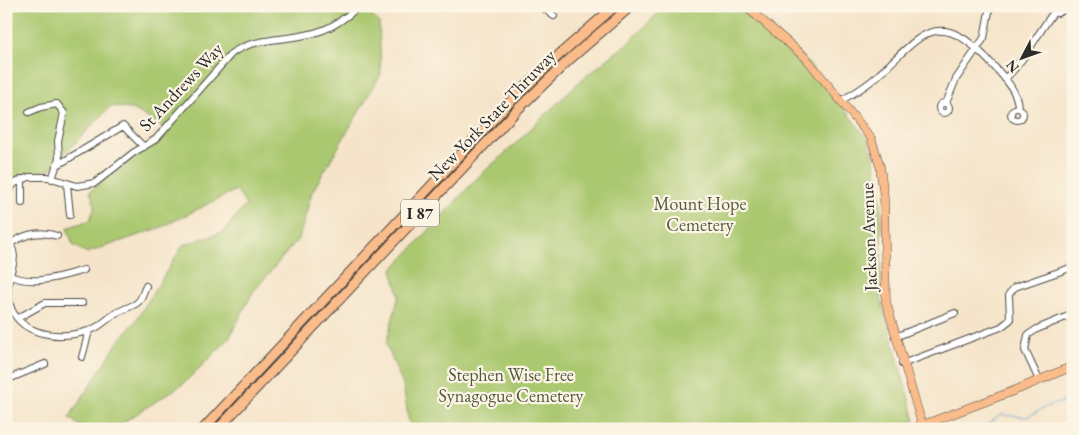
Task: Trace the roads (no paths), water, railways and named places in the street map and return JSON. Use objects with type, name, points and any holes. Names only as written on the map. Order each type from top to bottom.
[{"type":"highway","points":[[582,34],[610,6]]},
{"type":"highway","name":"New York State Thruway","points":[[204,429],[497,115],[582,34],[615,6]]},
{"type":"highway","name":"New York State Thruway","points":[[218,429],[518,108],[571,58],[631,6]]},
{"type":"main road","name":"Jackson Avenue","points":[[745,6],[806,58],[869,134],[880,166],[885,211],[885,291],[902,364],[925,427]]},
{"type":"main road","points":[[912,429],[925,427],[1073,366]]},
{"type":"street","name":"St Andrews Way","points":[[22,179],[38,176],[83,187],[95,183],[133,153],[156,139],[236,50],[258,42],[322,31],[338,23],[359,6]]},
{"type":"street","points":[[541,6],[554,16]]},
{"type":"street","points":[[754,14],[762,6]]},
{"type":"street","points":[[946,103],[956,79],[977,50],[986,32],[990,6]]},
{"type":"street","points":[[1005,79],[1024,61],[1053,9],[1060,12],[1062,6]]},
{"type":"street","points":[[842,100],[860,90],[909,45],[929,32],[940,30],[954,33],[967,39],[1005,79],[1017,98],[1018,108]]},
{"type":"street","points":[[29,112],[57,104],[63,109],[65,118],[58,141],[59,155],[52,179]]},
{"type":"street","points":[[56,166],[123,126],[144,147]]},
{"type":"street","points":[[6,193],[22,179]]},
{"type":"street","points":[[22,179],[22,203]]},
{"type":"street","points":[[66,184],[70,215]]},
{"type":"street","points":[[11,243],[34,233],[48,233],[57,236]]},
{"type":"street","points":[[6,234],[11,243],[15,260],[8,276],[7,296],[18,318],[28,329],[39,334],[89,331],[136,303],[146,286]]},
{"type":"street","points":[[902,364],[1002,327],[1010,320],[1010,294],[1015,287],[1073,267]]},
{"type":"street","points":[[8,276],[44,280],[84,270]]},
{"type":"street","points":[[18,318],[45,303],[82,303]]},
{"type":"street","points":[[895,338],[955,313]]},
{"type":"street","points":[[1039,380],[1025,350],[1028,335],[1037,329],[1073,314]]},
{"type":"street","points":[[82,357],[89,331]]},
{"type":"street","points":[[6,380],[44,364]]},
{"type":"waterway","points":[[980,429],[1001,415],[1027,417],[1050,405],[1073,400]]},
{"type":"park label","name":"Mount Hope Cemetery","points":[[700,214]]},
{"type":"park label","name":"Stephen Wise Free Synagogue Cemetery","points":[[511,385]]}]
